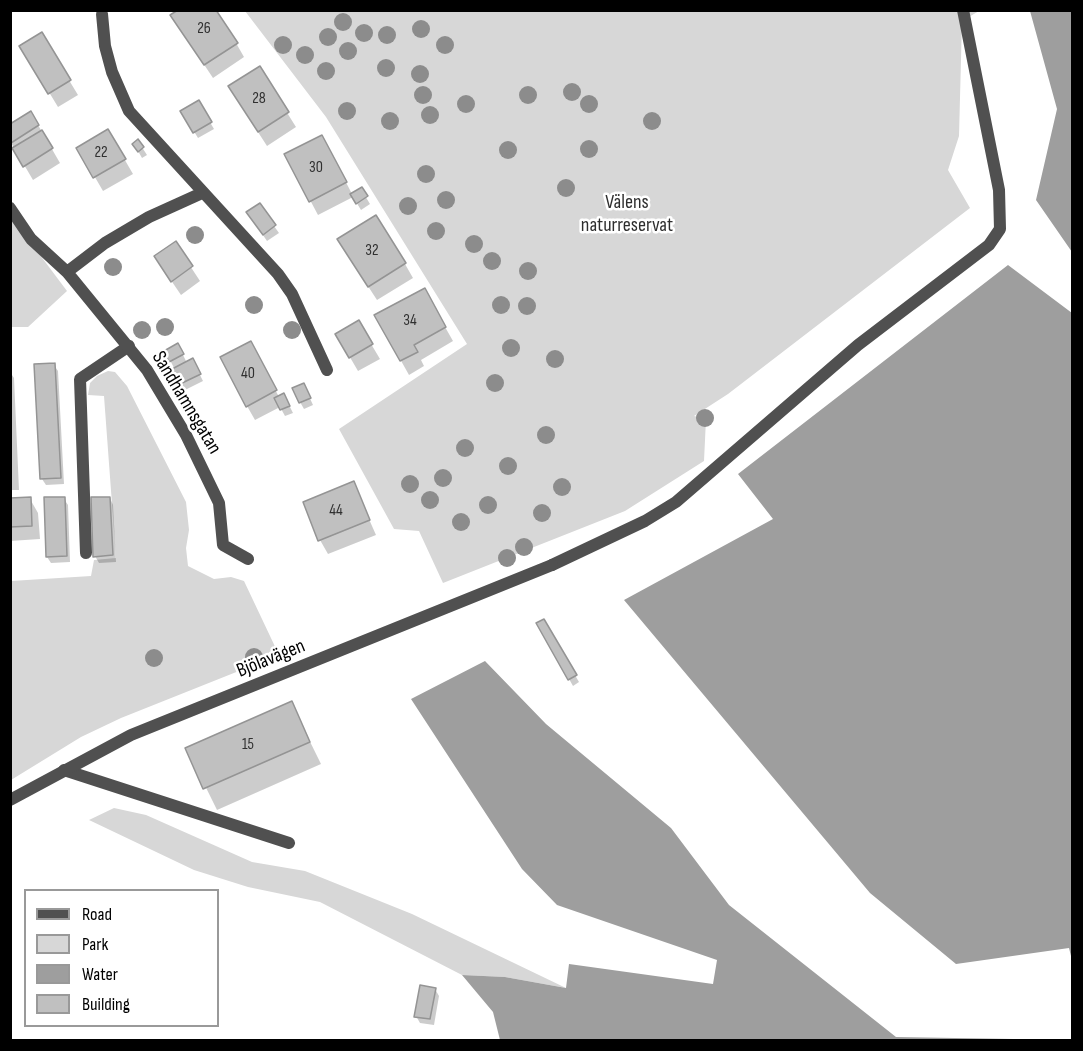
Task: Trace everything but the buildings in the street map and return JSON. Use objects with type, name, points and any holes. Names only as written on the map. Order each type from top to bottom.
[{"type":"street","name":"Bjölavägen","points":[[10,800],[130,735],[552,565],[645,521],[676,502],[858,345],[989,245],[1000,229],[999,189],[963,10]]},
{"type":"street","points":[[102,14],[105,46],[112,72],[129,111],[278,274],[292,294],[327,370]]},
{"type":"street","points":[[67,272],[105,243],[140,222],[202,193]]},
{"type":"street","name":"Sandhamnsgatan","points":[[10,208],[31,239],[67,272],[147,370],[186,435],[219,503],[223,545],[248,559]]},
{"type":"street","points":[[86,553],[80,379],[129,346]]},
{"type":"street","points":[[64,770],[289,843]]},
{"type":"green space","name":"Välens naturreservat","points":[[245,11],[979,11],[962,21],[959,136],[948,170],[970,208],[728,394],[694,416],[706,419],[704,461],[625,511],[443,583],[419,531],[394,529],[339,429],[467,344],[326,117]]},
{"type":"green space","points":[[10,215],[67,291],[28,327],[11,327]]},
{"type":"green space","points":[[108,371],[115,372],[127,386],[186,502],[189,530],[186,548],[188,566],[214,579],[231,577],[244,581],[279,655],[121,718],[81,737],[11,780],[11,581],[91,576],[94,560],[116,558],[104,396],[88,395],[90,383],[97,376]]},
{"type":"green space","points":[[114,808],[146,815],[252,862],[305,871],[412,914],[566,988],[505,977],[462,975],[320,902],[248,887],[194,870],[89,820]]},
{"type":"water","points":[[1030,11],[1072,11],[1072,252],[1036,200],[1057,109]]},
{"type":"water","points":[[1008,265],[1072,313],[1072,960],[1069,948],[956,964],[870,893],[624,600],[773,519],[738,474]]},
{"type":"water","points":[[485,661],[546,724],[671,828],[729,905],[896,1037],[1072,1040],[500,1040],[493,1012],[462,975],[505,977],[566,988],[569,964],[713,984],[717,960],[557,905],[522,869],[411,699]]}]
